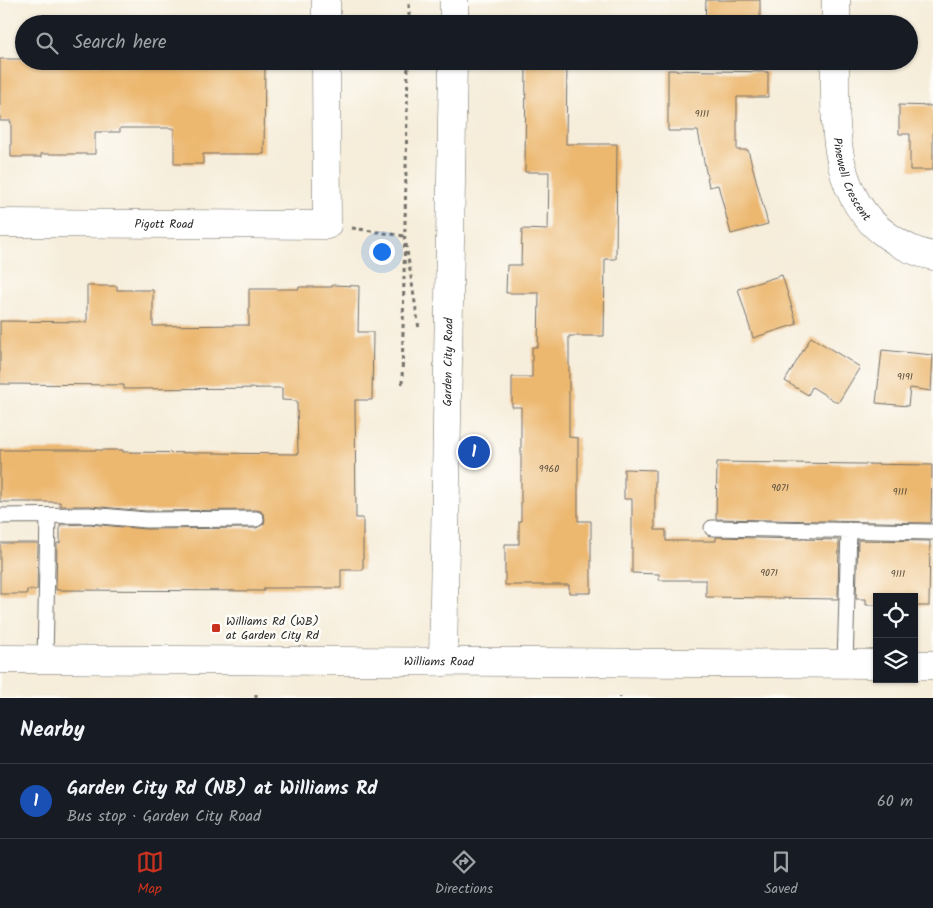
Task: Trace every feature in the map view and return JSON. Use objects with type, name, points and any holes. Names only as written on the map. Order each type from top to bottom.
[{"type":"street","points":[[326,0],[326,15]]},
{"type":"street","points":[[454,0],[454,15]]},
{"type":"street","points":[[836,0],[836,15]]},
{"type":"street","points":[[326,70],[327,225]]},
{"type":"street","name":"Garden City Road","points":[[443,662],[453,70]]},
{"type":"street","name":"Pinewell Crescent","points":[[836,70],[835,111],[838,146],[845,179],[858,205],[873,226],[899,244],[922,254],[933,256]]},
{"type":"street","name":"Pigott Road","points":[[0,223],[327,225]]},
{"type":"street","name":"Williams Road","points":[[0,659],[873,664]]},
{"type":"street","points":[[918,665],[933,665]]},
{"type":"lane","points":[[0,516],[89,515],[146,520],[256,519]]},
{"type":"lane","points":[[45,660],[48,516]]},
{"type":"lane","points":[[712,528],[933,532]]},
{"type":"lane","points":[[845,663],[849,530]]},
{"type":"path","points":[[409,0],[409,15]]},
{"type":"path","points":[[402,384],[408,70]]},
{"type":"path","points":[[327,225],[404,236]]},
{"type":"building","points":[[706,0],[760,0],[760,15],[705,15]]},
{"type":"building","points":[[0,59],[15,59],[15,70],[265,70],[264,154],[203,154],[203,164],[174,164],[174,128],[120,128],[120,132],[95,132],[95,154],[41,154],[41,157],[11,157],[11,121],[0,121]]},
{"type":"building","points":[[526,70],[567,70],[566,144],[617,144],[616,259],[605,259],[604,336],[569,336],[569,437],[578,438],[578,521],[591,521],[591,593],[569,593],[569,585],[505,585],[505,544],[519,544],[519,521],[521,521],[521,407],[512,407],[512,377],[532,377],[532,347],[538,347],[539,293],[506,293],[507,265],[521,265],[522,229],[548,230],[549,172],[525,172]]},
{"type":"building","points":[[668,70],[768,72],[768,97],[737,97],[737,150],[748,150],[768,224],[731,234],[718,185],[709,187],[698,131],[668,131]]},
{"type":"building","points":[[899,105],[933,106],[933,170],[910,170],[910,134],[899,134]]},
{"type":"building","points":[[782,275],[797,324],[753,338],[738,289]]},
{"type":"building","points":[[332,285],[359,286],[358,332],[373,332],[372,400],[355,400],[356,518],[363,518],[363,570],[341,570],[341,588],[264,588],[264,591],[56,590],[57,543],[60,543],[60,525],[89,524],[146,529],[256,528],[264,524],[264,515],[261,511],[256,510],[146,511],[90,506],[60,506],[60,502],[0,502],[0,450],[123,450],[123,452],[298,454],[297,401],[282,400],[282,388],[124,389],[124,385],[0,384],[0,321],[87,322],[87,286],[117,286],[117,290],[153,290],[153,326],[249,325],[249,289],[299,289],[299,287],[332,287]]},
{"type":"building","points":[[811,337],[860,367],[838,403],[812,387],[808,395],[785,381]]},
{"type":"building","points":[[882,350],[933,355],[931,391],[910,388],[908,406],[876,403]]},
{"type":"building","points":[[717,462],[932,465],[931,520],[930,523],[716,519]]},
{"type":"building","points":[[624,469],[655,470],[655,530],[666,530],[666,541],[716,541],[716,537],[839,540],[838,599],[706,597],[706,580],[659,580],[659,574],[632,573],[632,499],[624,499]]},
{"type":"building","points":[[858,540],[930,541],[929,606],[918,606],[918,593],[873,593],[873,605],[866,605],[866,599],[856,599]]},
{"type":"building","points":[[0,543],[38,543],[37,590],[27,590],[27,594],[0,594]]},
{"type":"place","name":"Garden City Rd (NB) at Williams Rd","points":[[474,452]]},
{"type":"place","name":"Williams Rd (WB) at Garden City Rd","points":[[216,628]]}]
